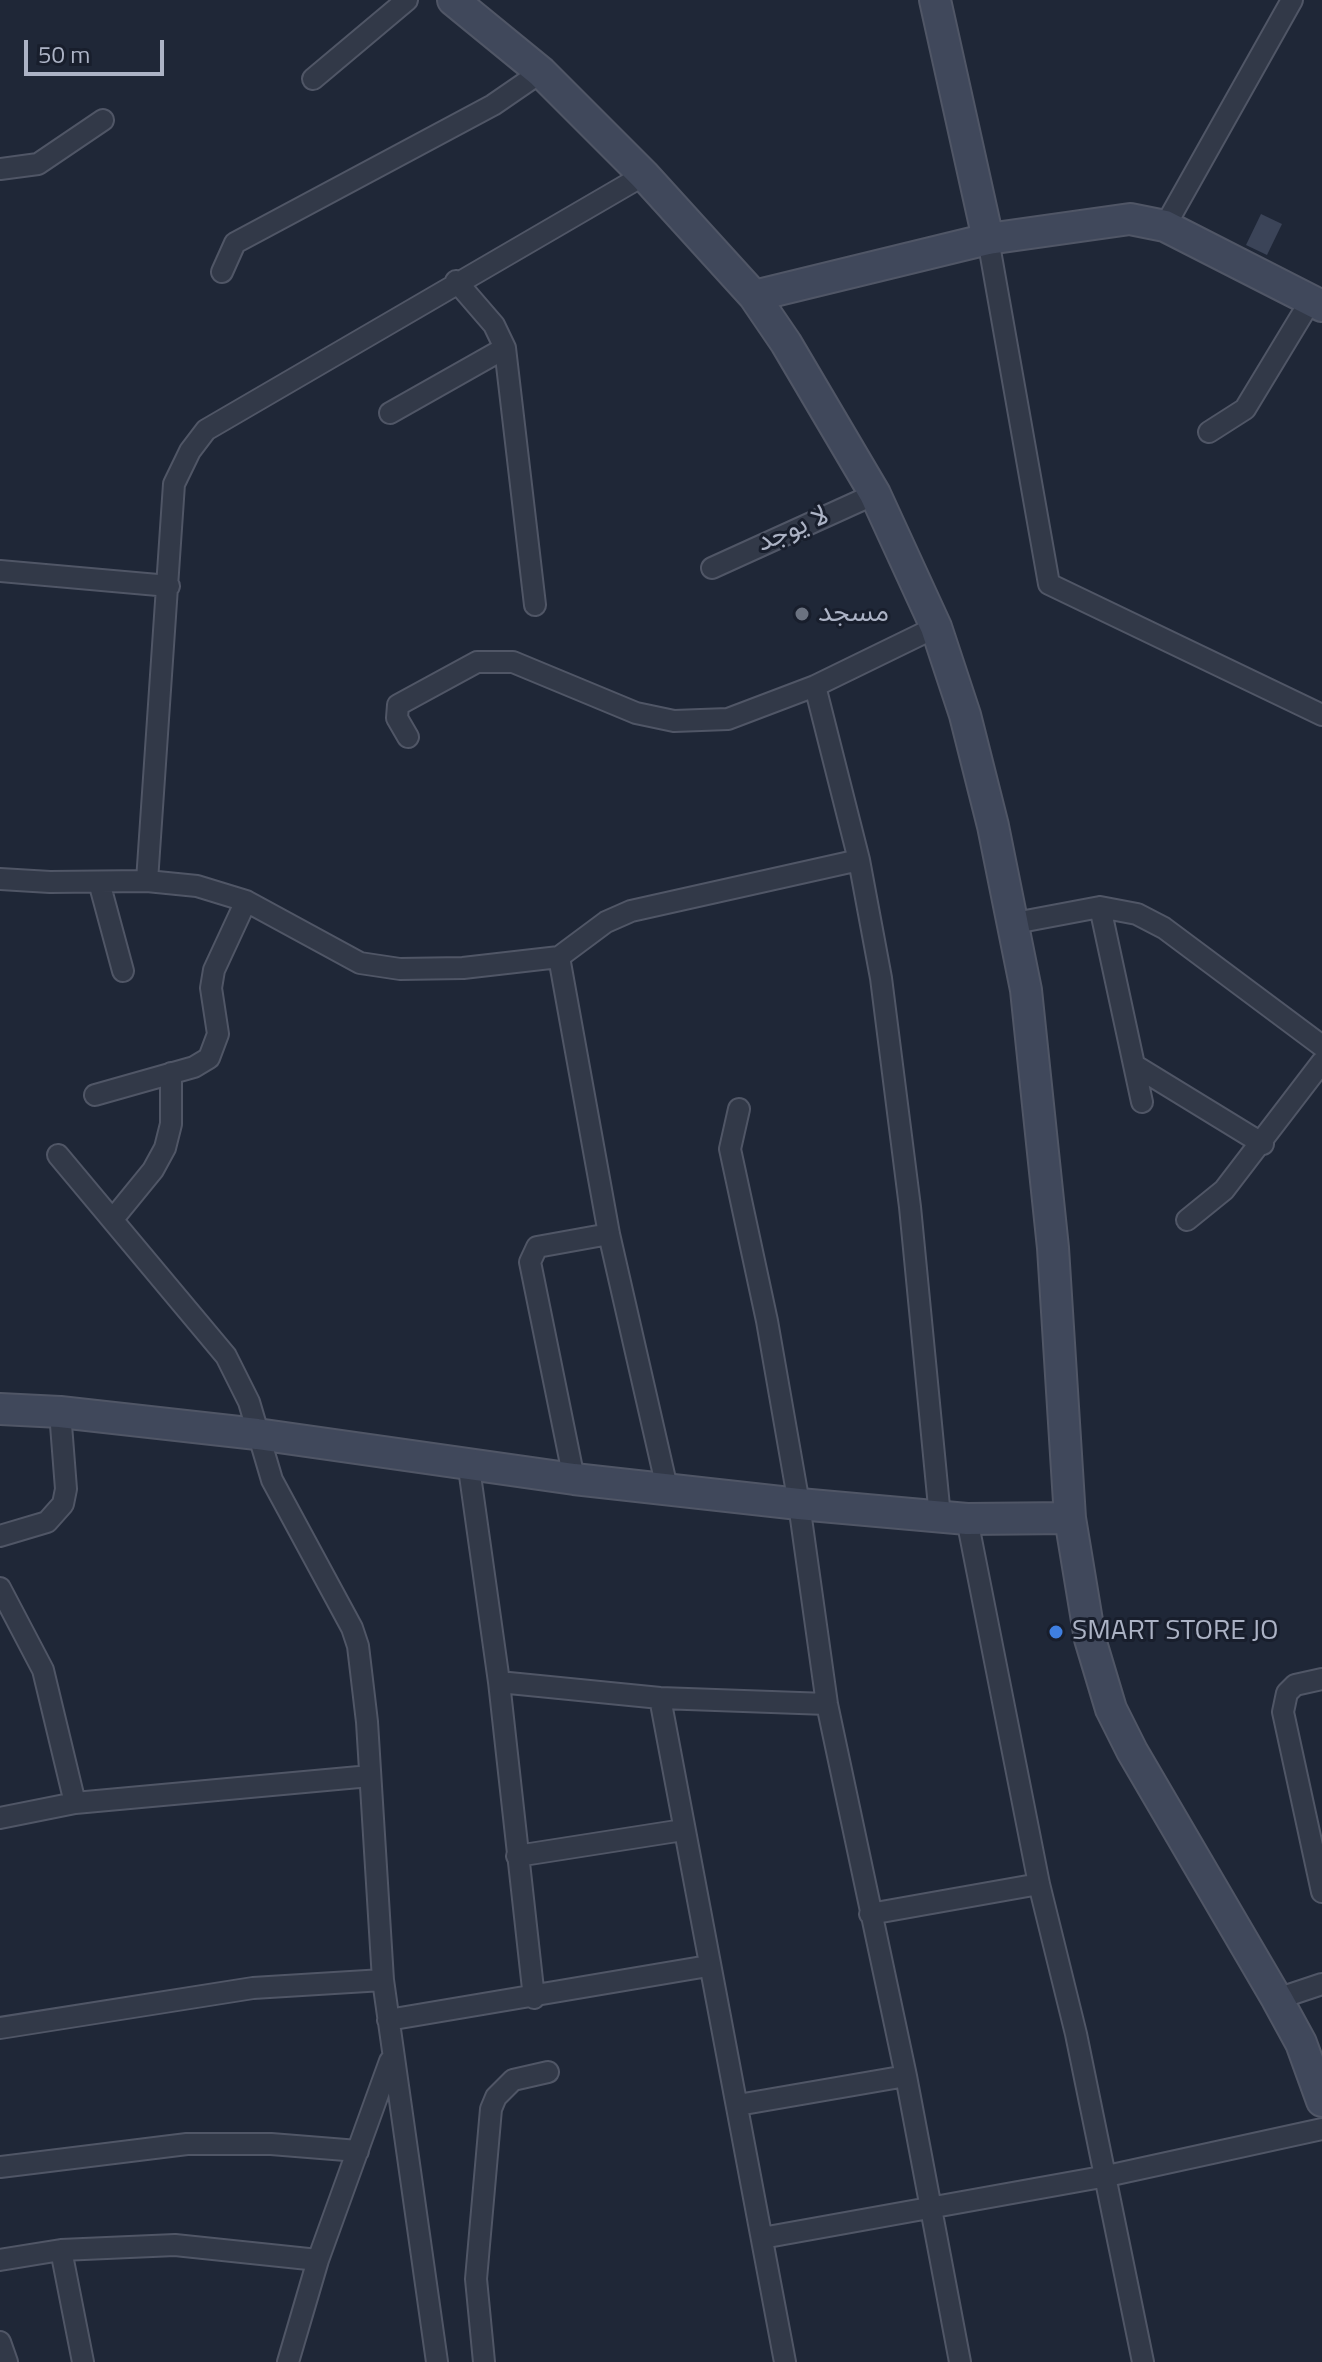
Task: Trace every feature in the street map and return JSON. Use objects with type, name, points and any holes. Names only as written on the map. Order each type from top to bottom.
[{"type":"street","points":[[313,79],[407,0]]},
{"type":"street","points":[[453,0],[541,72],[644,175],[754,296],[794,356],[875,494],[936,627],[965,715],[1015,923],[1026,990],[1053,1248],[1070,1518],[1090,1639],[1111,1709],[1301,2043],[1322,2101]]},
{"type":"street","points":[[935,0],[988,239],[1049,584],[1322,715]]},
{"type":"street","points":[[1165,226],[1292,0]]},
{"type":"street","points":[[222,272],[235,243],[493,105],[541,72]]},
{"type":"street","points":[[0,169],[38,164],[103,120]]},
{"type":"street","points":[[147,881],[174,484],[190,451],[206,430],[456,281],[644,175]]},
{"type":"street","points":[[754,296],[988,239],[1100,220],[1130,219],[1165,226],[1316,303],[1245,409],[1209,432]]},
{"type":"street","points":[[456,281],[494,325],[505,348],[535,605]]},
{"type":"street","points":[[390,413],[505,348]]},
{"type":"street","name":"لا يوجد","points":[[712,568],[875,494]]},
{"type":"street","points":[[0,571],[169,586]]},
{"type":"street","points":[[408,737],[396,711],[403,700],[459,669],[494,659],[513,662],[636,713],[674,721],[728,719],[815,686],[936,627]]},
{"type":"street","points":[[815,686],[859,860],[881,978],[953,1518],[1107,2176],[1143,2362]]},
{"type":"street","points":[[0,879],[147,881],[197,886],[246,901],[360,963],[400,969],[463,968],[559,957],[606,922],[631,911],[859,860]]},
{"type":"street","points":[[99,882],[123,971]]},
{"type":"street","points":[[95,1095],[202,1063],[214,1051],[218,1034],[212,979],[246,901]]},
{"type":"street","points":[[1015,923],[1100,907],[1121,908],[1164,928],[1322,1046]]},
{"type":"street","points":[[1100,907],[1142,1102]]},
{"type":"street","points":[[559,957],[609,1234],[667,1488]]},
{"type":"street","points":[[1187,1220],[1216,1199],[1263,1144],[1322,1062]]},
{"type":"street","points":[[1134,1065],[1263,1144]]},
{"type":"street","points":[[113,1219],[153,1170],[165,1148],[171,1124],[171,1073]]},
{"type":"street","points":[[739,1109],[730,1149],[767,1321],[799,1504],[827,1704],[906,2076],[960,2362]]},
{"type":"street","points":[[58,1155],[226,1356],[249,1402],[257,1434],[285,1510],[355,1637],[362,1659],[383,1980],[437,2362]]},
{"type":"street","points":[[574,1479],[530,1262],[537,1247],[609,1234]]},
{"type":"street","points":[[0,1409],[60,1412],[257,1434],[468,1461],[574,1479],[799,1504],[953,1518],[1070,1518]]},
{"type":"street","points":[[0,1536],[47,1522],[63,1504],[66,1489],[60,1412]]},
{"type":"street","points":[[468,1461],[499,1682],[534,1998]]},
{"type":"street","points":[[0,1588],[43,1670],[75,1803]]},
{"type":"street","points":[[1322,1679],[1295,1685],[1287,1693],[1283,1712],[1322,1892]]},
{"type":"street","points":[[499,1682],[660,1698],[827,1704]]},
{"type":"street","points":[[660,1698],[708,1966],[738,2105],[785,2362]]},
{"type":"street","points":[[0,1818],[75,1803],[370,1776]]},
{"type":"street","points":[[517,1856],[683,1830]]},
{"type":"street","points":[[870,1914],[1039,1884]]},
{"type":"street","points":[[388,2020],[534,1998],[708,1966]]},
{"type":"street","points":[[0,2028],[253,1988],[383,1980]]},
{"type":"street","points":[[1277,1999],[1322,1984]]},
{"type":"street","points":[[288,2362],[318,2260],[392,2058]]},
{"type":"street","points":[[484,2362],[476,2279],[491,2109],[496,2097],[513,2080],[548,2072]]},
{"type":"street","points":[[738,2105],[906,2076]]},
{"type":"street","points":[[762,2238],[932,2205],[1107,2176],[1322,2129]]},
{"type":"street","points":[[0,2167],[187,2144],[271,2144],[358,2151]]},
{"type":"street","points":[[0,2260],[61,2250],[213,2246],[318,2260]]},
{"type":"street","points":[[61,2250],[83,2362]]},
{"type":"street","points":[[0,2342],[7,2362]]},
{"type":"building","points":[[1261,214],[1282,224],[1267,255],[1246,245]]},
{"type":"place","name":"مسجد","points":[[802,614]]},
{"type":"place","name":"SMART STORE JO","points":[[1056,1632]]}]
